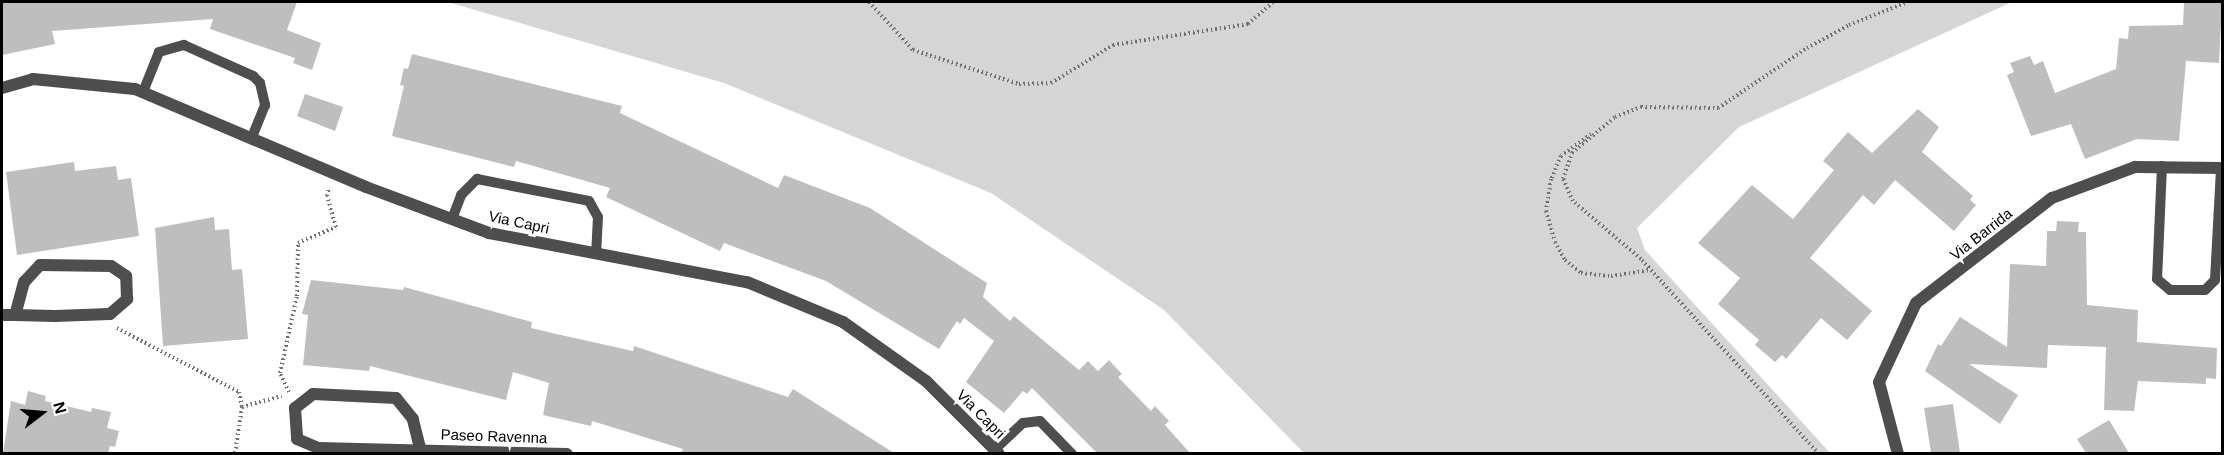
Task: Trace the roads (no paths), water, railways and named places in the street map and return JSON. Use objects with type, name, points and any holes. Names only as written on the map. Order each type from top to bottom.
[{"type":"street","name":"Via Capri","points":[[2,87],[33,79],[143,92],[333,172],[489,233],[747,282],[843,322],[926,381],[997,451]]},
{"type":"street","name":"Via Barrida","points":[[1898,453],[1879,382],[1916,303],[2052,198],[2135,167],[2222,168]]},
{"type":"street","points":[[2,315],[15,315],[110,314],[127,299],[126,276],[111,266],[71,263],[33,268],[24,282],[15,315]]},
{"type":"street","name":"Paseo Ravenna","points":[[420,448],[413,419],[396,398],[313,393],[296,397],[294,429],[297,439],[308,446],[567,453]]},
{"type":"lane","points":[[143,92],[159,52],[184,45],[254,76],[260,83],[265,105],[252,138]]},
{"type":"lane","points":[[2162,166],[2157,279],[2170,290],[2205,290],[2215,280],[2222,168]]},
{"type":"lane","points":[[452,219],[461,195],[477,179],[589,201],[598,217],[596,254]]},
{"type":"lane","points":[[997,451],[1023,423],[1031,421],[1040,422],[1072,453]]}]
